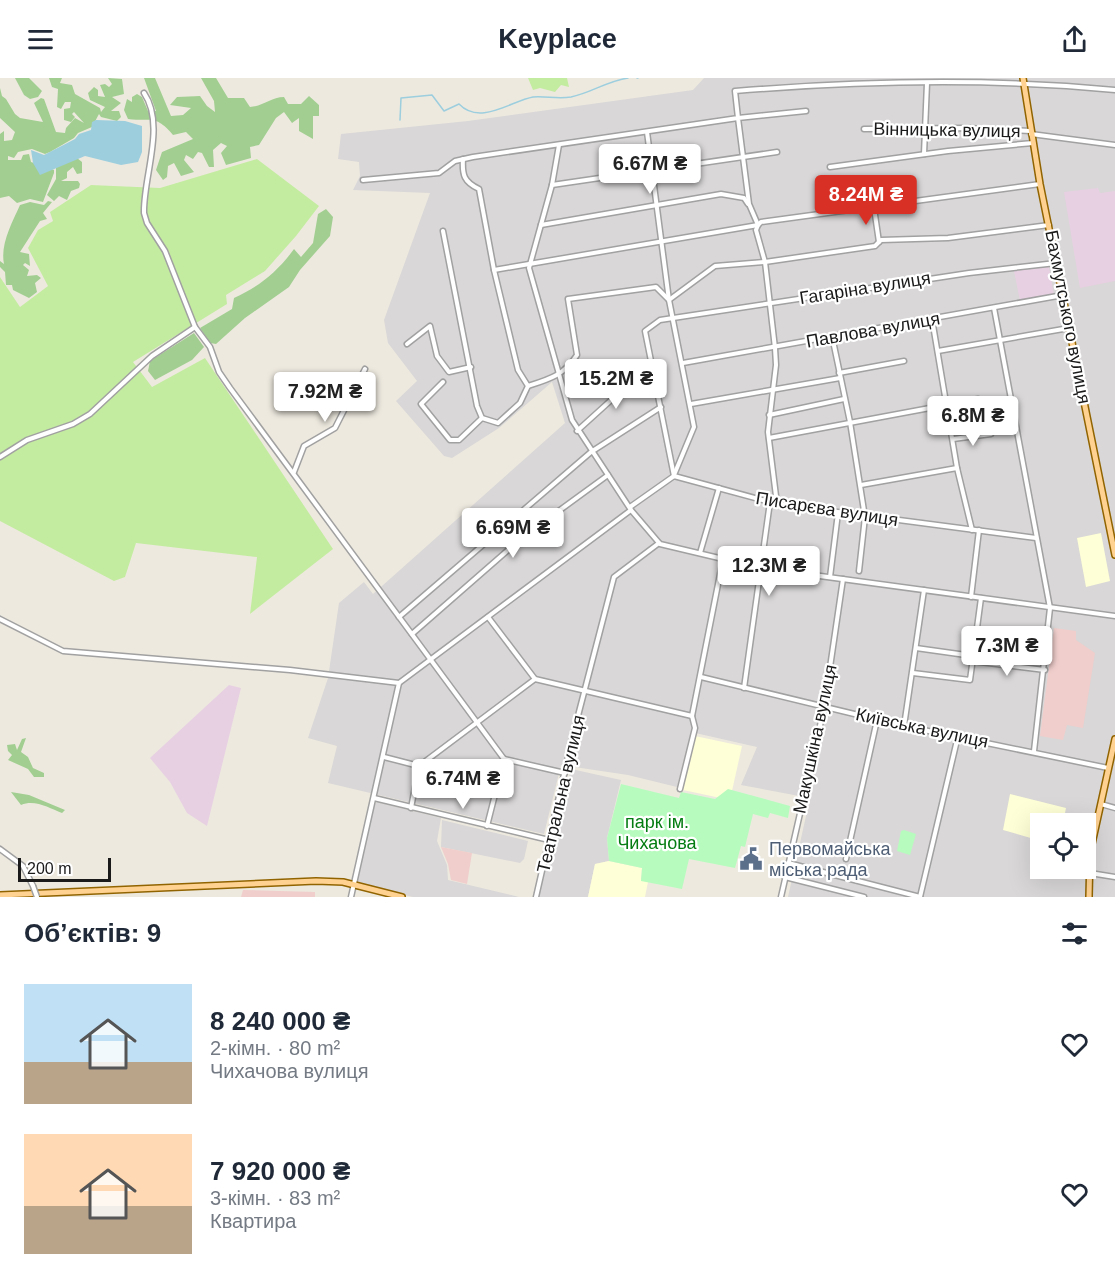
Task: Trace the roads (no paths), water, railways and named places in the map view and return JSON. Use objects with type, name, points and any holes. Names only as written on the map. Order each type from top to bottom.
[{"type":"main road","name":"Бахмутського вулиця","points":[[1023,80],[1032,143],[1115,555]]},
{"type":"main road","points":[[1096,822],[1115,739]]},
{"type":"main road","points":[[1089,879],[1089,897]]},
{"type":"main road","points":[[0,895],[316,880],[354,885],[402,897]]},
{"type":"street","points":[[777,504],[769,438],[775,348],[765,262],[756,230],[758,225],[749,204],[735,92],[1023,80],[1115,90]]},
{"type":"street","points":[[924,154],[927,83]]},
{"type":"street","points":[[144,93],[153,107],[144,213],[147,223],[165,251],[195,327],[210,347],[219,372],[504,759],[565,773]]},
{"type":"street","points":[[363,180],[439,172],[463,159],[738,118],[806,111]]},
{"type":"street","name":"Вінницька вулиця","points":[[864,129],[925,128],[1031,132],[1115,146]]},
{"type":"street","points":[[0,619],[63,651],[290,670],[399,683],[431,660],[674,476],[694,427],[669,300],[647,132]]},
{"type":"street","points":[[830,167],[924,154],[1032,143]]},
{"type":"street","points":[[559,145],[552,185],[529,268],[577,431],[630,509],[659,543],[762,568],[1115,616]]},
{"type":"street","points":[[552,185],[742,155],[777,152]]},
{"type":"street","points":[[463,159],[462,173],[465,180],[479,189],[494,270],[518,370],[528,386]]},
{"type":"street","points":[[494,270],[758,225],[761,222],[1040,184]]},
{"type":"street","points":[[541,225],[721,194],[744,198],[749,204]]},
{"type":"street","points":[[874,208],[879,242]]},
{"type":"street","points":[[669,300],[715,266],[765,262],[874,246],[879,242],[948,238],[1050,225]]},
{"type":"street","points":[[443,231],[482,417]]},
{"type":"street","name":"Гагаріна вулиця","points":[[661,407],[645,331],[660,320],[969,273],[1057,263]]},
{"type":"street","points":[[482,417],[498,423],[520,403],[528,386],[560,376],[569,368],[577,355],[568,299],[656,288],[669,300]]},
{"type":"street","name":"Павлова вулиця","points":[[683,363],[1062,295]]},
{"type":"street","points":[[994,308],[1050,608],[1045,670],[1034,751]]},
{"type":"street","points":[[932,319],[957,468],[972,530]]},
{"type":"street","points":[[407,344],[430,326],[437,356],[449,372],[471,367]]},
{"type":"street","points":[[0,457],[27,440],[73,424],[90,414],[152,356],[195,327]]},
{"type":"street","points":[[938,351],[1069,328]]},
{"type":"street","points":[[831,336],[850,422],[865,516],[859,572]]},
{"type":"street","points":[[691,404],[904,361]]},
{"type":"street","points":[[294,472],[304,446],[334,428],[365,369]]},
{"type":"street","points":[[577,431],[641,374]]},
{"type":"street","points":[[443,382],[420,404],[450,440],[459,440],[482,417]]},
{"type":"street","points":[[769,415],[844,399]]},
{"type":"street","points":[[769,438],[946,403],[978,399]]},
{"type":"street","points":[[399,617],[591,452],[661,407],[674,476]]},
{"type":"street","points":[[953,439],[991,434]]},
{"type":"street","points":[[861,485],[957,468]]},
{"type":"street","points":[[412,634],[523,537],[608,475]]},
{"type":"street","name":"Писарєва вулиця","points":[[674,476],[777,504],[1036,538]]},
{"type":"street","points":[[700,554],[718,488]]},
{"type":"street","points":[[744,688],[770,502]]},
{"type":"street","points":[[830,577],[838,513]]},
{"type":"street","points":[[971,597],[979,530]]},
{"type":"street","name":"Театральна вулиця","points":[[536,897],[614,576],[659,543]]},
{"type":"street","points":[[680,789],[694,728],[692,716],[723,559]]},
{"type":"street","name":"Макушкіна вулиця","points":[[780,897],[824,708],[843,579]]},
{"type":"street","points":[[904,726],[924,590]]},
{"type":"street","points":[[913,673],[970,680],[981,598]]},
{"type":"street","points":[[488,617],[535,679],[692,716]]},
{"type":"street","points":[[916,648],[1045,670]]},
{"type":"street","name":"Київська вулиця","points":[[701,677],[877,720],[1108,768]]},
{"type":"street","points":[[411,807],[419,766],[535,679]]},
{"type":"street","points":[[351,897],[399,683]]},
{"type":"street","points":[[846,860],[877,720]]},
{"type":"street","points":[[788,863],[920,897],[958,736]]},
{"type":"street","points":[[384,757],[419,766]]},
{"type":"street","points":[[487,826],[504,759]]},
{"type":"street","points":[[374,798],[549,840]]},
{"type":"street","points":[[1101,804],[1115,808]]},
{"type":"street","points":[[0,849],[23,866],[37,897]]},
{"type":"street","points":[[1096,874],[1115,877]]},
{"type":"street","points":[[785,877],[864,897]]},
{"type":"water","points":[[96,120],[125,121],[142,126],[142,152],[138,162],[121,165],[85,156],[40,175],[33,163],[31,150],[44,155],[75,139],[79,134],[91,130],[92,122]]},
{"type":"waterway","points":[[400,120],[401,98],[432,95],[444,111],[459,104],[467,110],[486,113],[533,97],[571,97],[628,78]]},
{"type":"place","name":"Первомайська міська рада","points":[[751,859]]},
{"type":"park label","name":"парк ім. Чихачова","points":[[657,832]]}]
